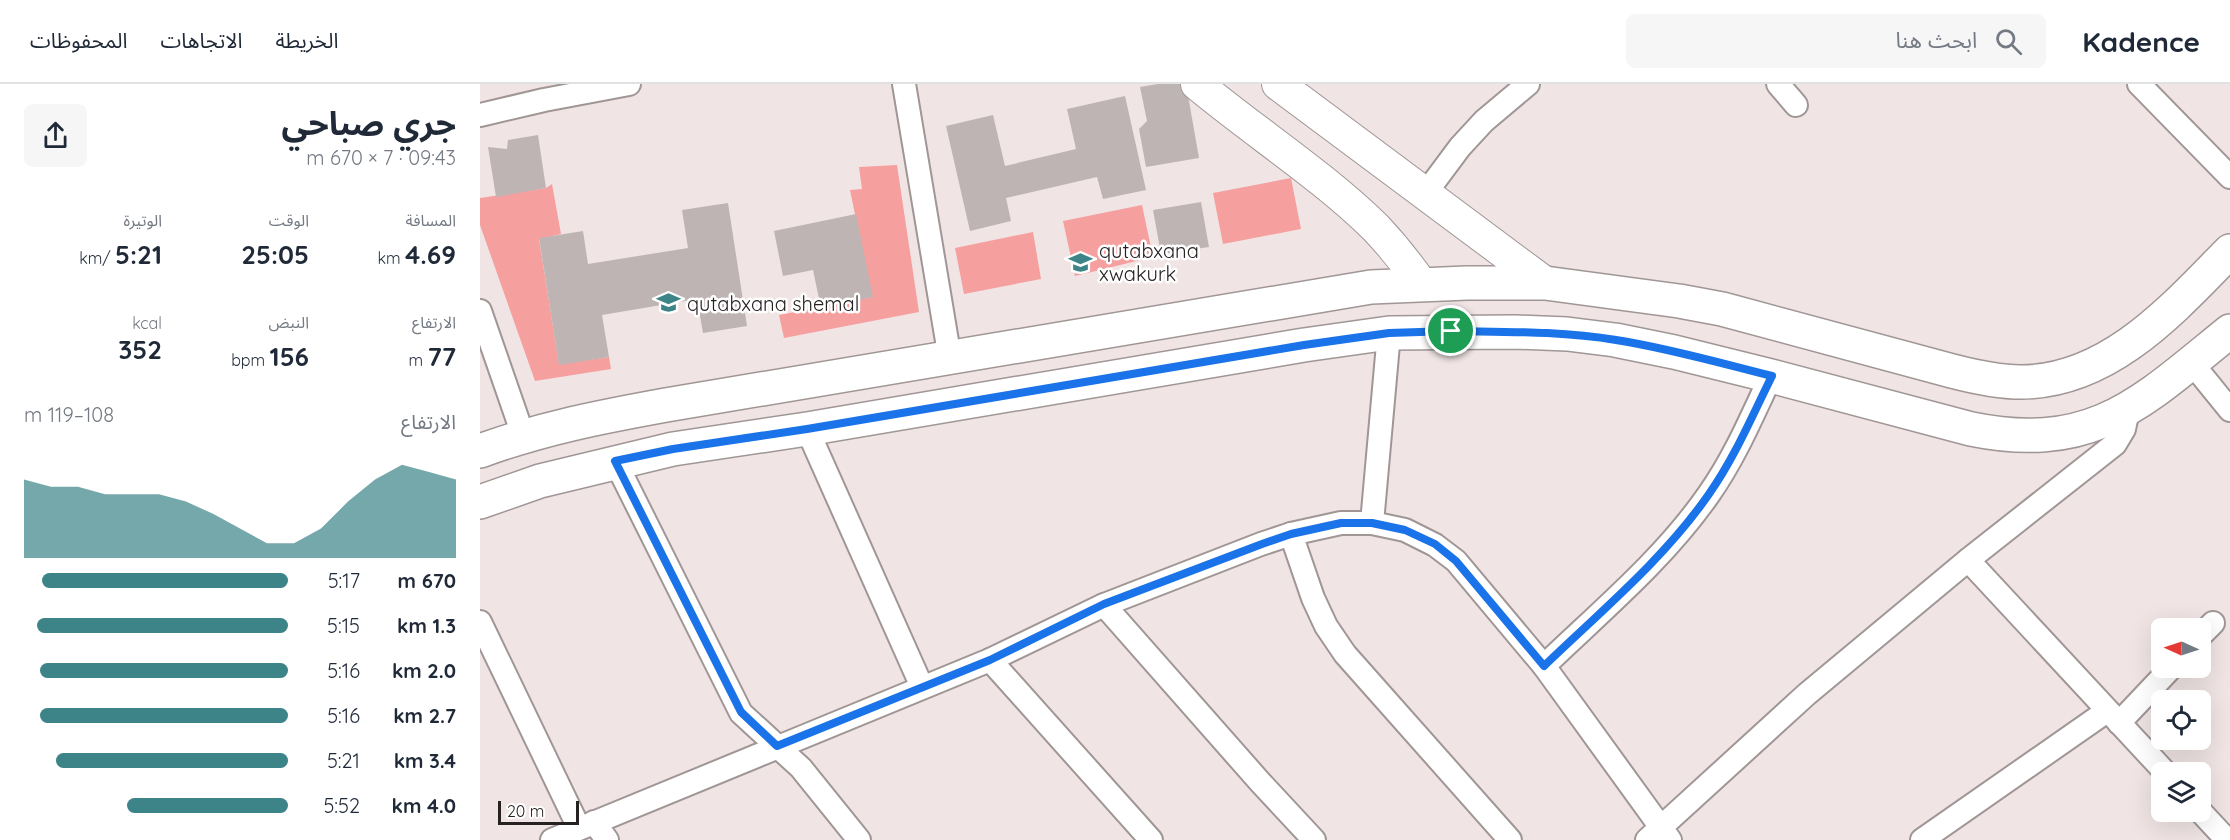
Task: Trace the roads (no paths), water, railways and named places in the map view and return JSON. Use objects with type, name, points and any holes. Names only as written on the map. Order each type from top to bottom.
[{"type":"main road","points":[[480,451],[523,435],[616,414],[1371,288],[1422,285],[1545,283],[1679,301],[1722,309],[1990,380],[2022,382],[2050,379],[2080,371],[2110,357],[2133,342],[2168,312],[2230,251]]},
{"type":"main road","points":[[480,502],[540,481],[615,461],[673,449],[1389,333],[1451,331],[1567,334],[1615,340],[1772,376],[2000,435],[2034,436],[2072,431],[2110,419],[2128,410],[2230,331]]},
{"type":"street","points":[[480,115],[629,84]]},
{"type":"street","points":[[904,84],[950,359]]},
{"type":"street","points":[[1197,84],[1347,202],[1377,229],[1422,285]]},
{"type":"street","points":[[1278,84],[1545,283]]},
{"type":"street","points":[[1778,84],[1796,105]]},
{"type":"street","points":[[2139,84],[2230,177]]},
{"type":"street","points":[[1425,194],[1460,147],[1513,88]]},
{"type":"street","points":[[480,311],[523,435]]},
{"type":"street","points":[[1372,523],[1389,333]]},
{"type":"street","points":[[2191,362],[2230,410]]},
{"type":"street","points":[[1544,666],[1649,565],[1686,524],[1710,493],[1735,451],[1772,376]]},
{"type":"street","points":[[552,840],[990,660],[1104,604],[1291,534],[1341,523],[1372,523],[1405,530],[1435,544],[1456,561],[1544,666],[1660,836],[1806,694],[1968,560],[2115,444],[2124,429],[2128,410]]},
{"type":"street","points":[[807,429],[922,687]]},
{"type":"street","points":[[615,461],[741,712],[801,768],[859,840]]},
{"type":"street","points":[[1291,534],[1312,598],[1326,626],[1345,654],[1510,840]]},
{"type":"street","points":[[1968,560],[2155,762]]},
{"type":"street","points":[[1104,604],[1314,840]]},
{"type":"street","points":[[480,622],[586,825],[608,840]]},
{"type":"street","points":[[990,660],[1151,840]]},
{"type":"street","points":[[1922,840],[2113,717],[2159,678]]},
{"type":"street","points":[[2210,822],[2227,840]]},
{"type":"place","name":"qutabxana xwakurk","points":[[1081,262]]},
{"type":"place","name":"qutabxana shemal","points":[[669,303]]}]
